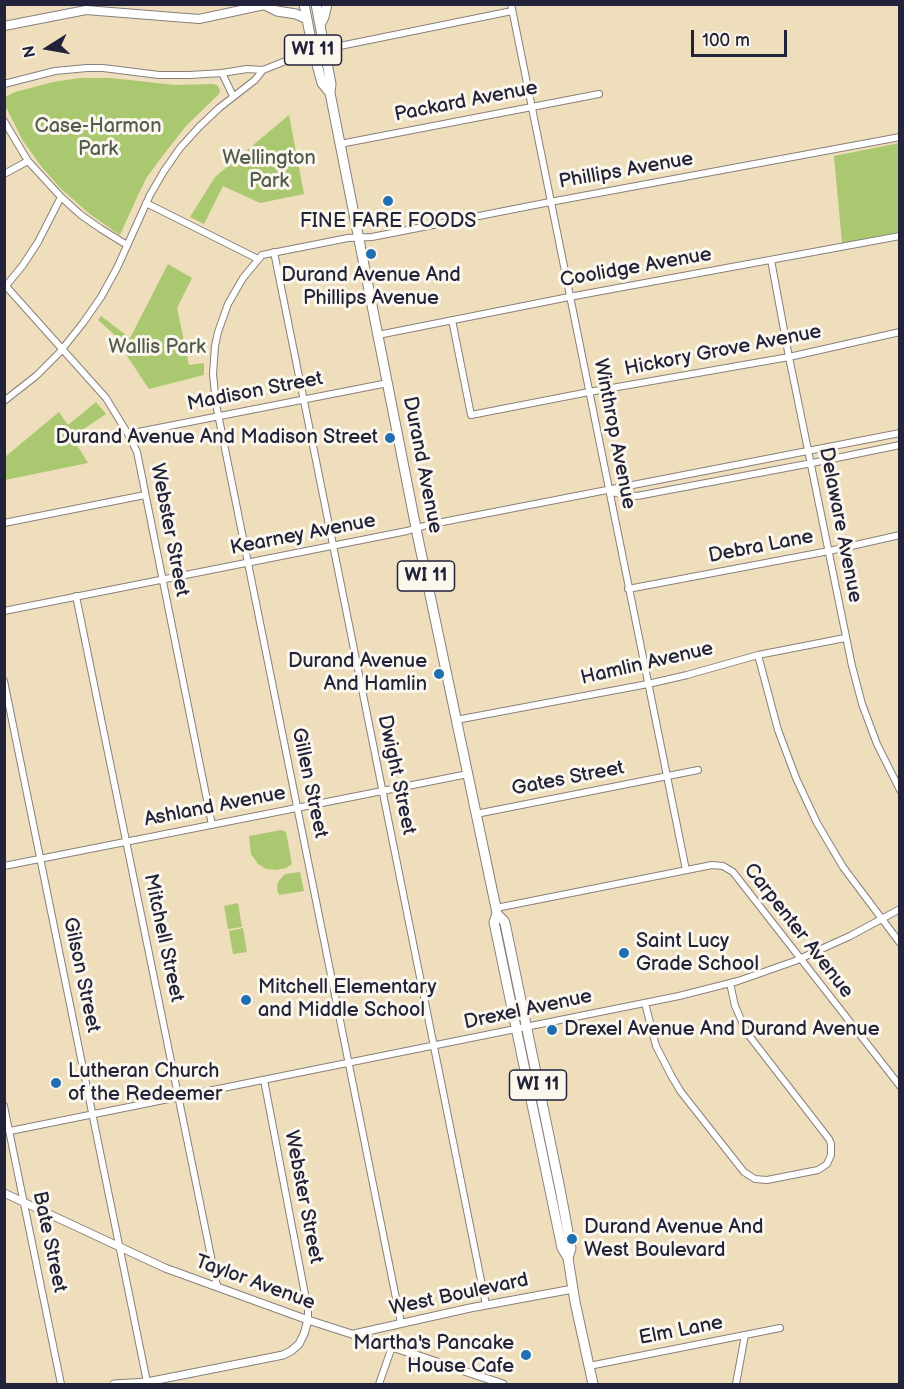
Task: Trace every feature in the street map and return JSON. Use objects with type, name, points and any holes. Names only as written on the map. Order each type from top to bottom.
[{"type":"main road","name":"Durand Avenue","points":[[304,4],[322,83],[330,93]]},
{"type":"main road","name":"Durand Avenue","points":[[316,4],[331,84],[330,93],[358,237],[456,720],[497,911],[505,923],[521,1028],[567,1226],[571,1248],[568,1258],[573,1289],[593,1384]]},
{"type":"main road","points":[[320,25],[327,4]]},
{"type":"main road","points":[[4,26],[86,10],[199,19],[267,5],[278,11],[296,14],[307,19]]},
{"type":"street","points":[[325,49],[512,8]]},
{"type":"street","name":"Winthrop Avenue","points":[[512,8],[686,870]]},
{"type":"street","points":[[4,84],[55,71],[87,68],[159,75],[263,70],[313,50]]},
{"type":"street","points":[[4,401],[36,375],[63,348],[83,323],[101,297],[117,268],[146,203],[180,148],[233,96],[255,80],[263,70]]},
{"type":"street","points":[[222,73],[233,96]]},
{"type":"street","name":"Packard Avenue","points":[[340,144],[599,94]]},
{"type":"street","points":[[4,121],[28,161],[61,197],[94,224],[127,245]]},
{"type":"street","name":"Phillips Avenue","points":[[258,259],[262,255],[274,252],[348,237],[375,236],[900,137]]},
{"type":"street","points":[[4,174],[28,161]]},
{"type":"street","points":[[5,286],[23,265],[38,242],[61,197]]},
{"type":"street","points":[[146,203],[258,259]]},
{"type":"street","name":"Coolidge Avenue","points":[[378,335],[900,236]]},
{"type":"street","name":"Dwight Street","points":[[274,252],[486,1305]]},
{"type":"street","name":"Gillen Street","points":[[258,259],[235,290],[225,311],[215,346],[214,389],[401,1323]]},
{"type":"street","name":"Delaware Avenue","points":[[771,260],[845,638],[862,704],[877,744],[900,790]]},
{"type":"street","name":"Webster Street","points":[[5,286],[106,398],[136,452],[212,825]]},
{"type":"street","name":"Hickory Grove Avenue","points":[[452,320],[471,415],[789,357],[900,332]]},
{"type":"street","name":"Madison Street","points":[[128,434],[388,383]]},
{"type":"street","name":"Kearney Avenue","points":[[4,611],[900,433]]},
{"type":"street","name":"Kearney Avenue","points":[[608,490],[637,496],[900,445]]},
{"type":"street","points":[[4,523],[145,495]]},
{"type":"street","name":"Debra Lane","points":[[628,589],[829,551],[900,535]]},
{"type":"street","name":"Mitchell Street","points":[[76,596],[217,1286]]},
{"type":"street","name":"Hamlin Avenue","points":[[456,720],[648,684],[758,655],[845,638]]},
{"type":"street","points":[[758,655],[778,730],[817,823],[843,867],[900,943]]},
{"type":"street","name":"Gilson Street","points":[[4,681],[147,1382]]},
{"type":"street","name":"Gates Street","points":[[476,814],[698,770]]},
{"type":"street","name":"Ashland Avenue","points":[[4,866],[468,774]]},
{"type":"street","name":"Carpenter Avenue","points":[[497,911],[686,870],[717,865],[729,868],[900,1086]]},
{"type":"street","name":"Drexel Avenue","points":[[10,1131],[645,1003],[730,983],[800,959],[900,909]]},
{"type":"street","points":[[645,1003],[656,1046],[672,1077],[681,1092],[744,1172],[750,1177],[762,1180],[814,1172],[823,1168],[831,1153],[831,1144],[747,1033],[735,1006],[730,983]]},
{"type":"street","name":"Webster Street","points":[[264,1080],[308,1310],[308,1320]]},
{"type":"street","name":"Bate Street","points":[[4,1106],[61,1384]]},
{"type":"street","name":"Taylor Avenue","points":[[4,1193],[165,1268],[308,1320],[503,1384]]},
{"type":"street","name":"West Boulevard","points":[[351,1334],[573,1289]]},
{"type":"street","points":[[114,1384],[147,1382],[283,1355],[298,1344],[308,1320]]},
{"type":"street","name":"Elm Lane","points":[[589,1366],[780,1328]]},
{"type":"street","points":[[736,1384],[745,1335]]},
{"type":"street","points":[[379,1384],[393,1347]]},
{"type":"green space","name":"Case-Harmon Park","points":[[80,78],[111,78],[175,85],[213,84],[217,85],[220,90],[219,94],[186,126],[147,177],[120,235],[91,215],[61,189],[23,141],[5,105],[5,97],[15,92]]},
{"type":"green space","name":"Wellington Park","points":[[289,115],[304,194],[260,203],[223,186],[204,224],[190,217],[215,177]]},
{"type":"green space","points":[[899,143],[899,232],[842,243],[834,156]]},
{"type":"green space","name":"Wallis Park","points":[[168,264],[192,278],[177,308],[189,365],[204,363],[204,375],[149,389],[123,350],[126,345],[98,320],[101,316],[130,338]]},
{"type":"green space","points":[[96,402],[106,414],[72,437],[88,463],[5,480],[5,457],[59,412],[68,425]]},
{"type":"green space","points":[[281,830],[286,832],[292,864],[277,870],[266,869],[258,864],[251,854],[249,836]]},
{"type":"green space","points":[[300,872],[304,891],[279,895],[278,882],[283,876]]},
{"type":"green space","points":[[238,903],[242,927],[228,929],[224,906]]},
{"type":"green space","points":[[243,928],[247,952],[233,954],[229,931]]},
{"type":"place","name":"FINE FARE FOODS","points":[[388,201]]},
{"type":"place","name":"Durand Avenue And Phillips Avenue","points":[[371,254]]},
{"type":"place","name":"Durand Avenue And Madison Street","points":[[390,438]]},
{"type":"place","name":"Durand Avenue And Hamlin","points":[[439,674]]},
{"type":"place","name":"Saint Lucy Grade School","points":[[624,953]]},
{"type":"place","name":"Mitchell Elementary and Middle School","points":[[246,1000]]},
{"type":"place","name":"Drexel Avenue And Durand Avenue","points":[[552,1030]]},
{"type":"place","name":"Lutheran Church of the Redeemer","points":[[56,1083]]},
{"type":"place","name":"Durand Avenue And West Boulevard","points":[[572,1239]]},
{"type":"place","name":"Martha's Pancake House Cafe","points":[[526,1355]]}]
